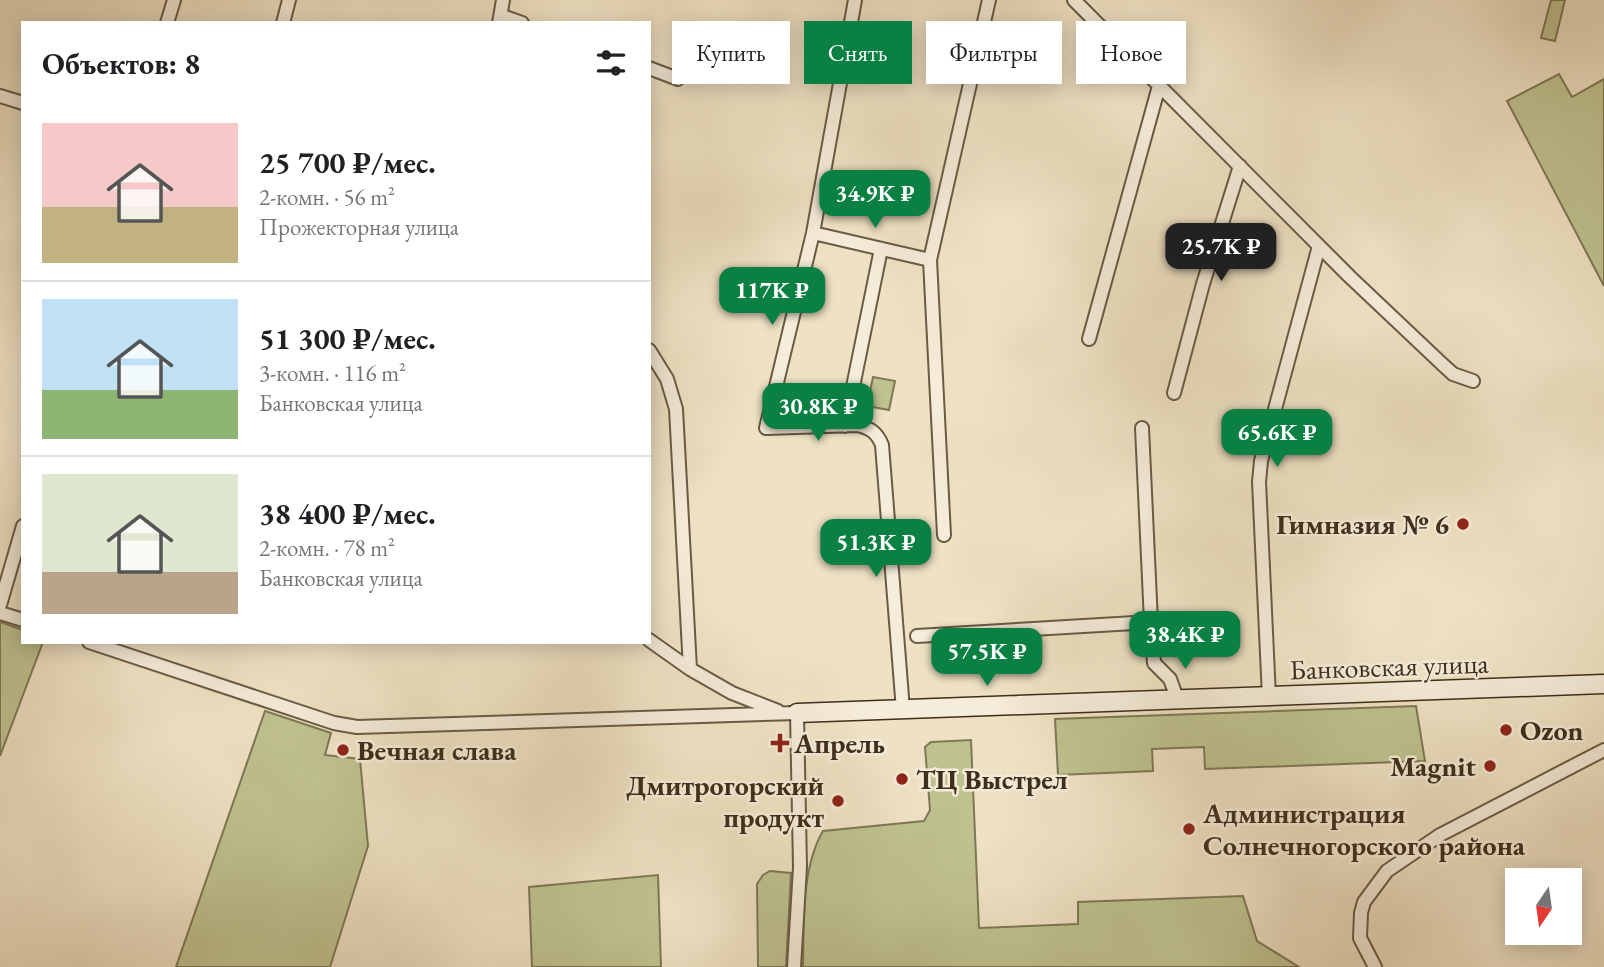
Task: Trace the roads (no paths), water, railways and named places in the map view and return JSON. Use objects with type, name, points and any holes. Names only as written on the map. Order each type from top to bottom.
[{"type":"street","points":[[168,21],[174,0]]},
{"type":"street","points":[[284,21],[289,0]]},
{"type":"street","points":[[500,19],[503,0]]},
{"type":"street","points":[[855,0],[813,233],[765,428],[867,427],[877,434],[882,445],[903,710]]},
{"type":"street","points":[[944,535],[930,260],[989,0]]},
{"type":"street","points":[[1074,0],[1441,363],[1453,374],[1474,381]]},
{"type":"street","points":[[651,69],[672,77]]},
{"type":"street","points":[[1089,339],[1158,86]]},
{"type":"street","points":[[0,96],[21,102]]},
{"type":"street","points":[[1174,393],[1203,284],[1240,166]]},
{"type":"street","points":[[813,233],[930,260]]},
{"type":"street","points":[[1269,697],[1260,472],[1320,246]]},
{"type":"street","points":[[845,426],[881,249]]},
{"type":"street","points":[[651,353],[667,379],[676,409],[690,669]]},
{"type":"street","points":[[1142,428],[1154,663],[1170,679],[1178,701]]},
{"type":"street","points":[[0,605],[21,533]]},
{"type":"street","points":[[0,613],[21,620]]},
{"type":"street","points":[[917,636],[1151,622]]},
{"type":"street","points":[[651,641],[690,669],[732,693],[791,714]]},
{"type":"street","points":[[95,644],[334,723],[357,727],[791,714]]},
{"type":"street","name":"Банковская улица","points":[[791,714],[1604,684]]},
{"type":"street","points":[[791,714],[800,867],[794,967]]},
{"type":"street","points":[[1375,967],[1360,937],[1361,913],[1364,902],[1387,871],[1440,835],[1604,750]]},
{"type":"place","name":"Гимназия № 6","points":[[1463,524]]},
{"type":"place","name":"Ozon","points":[[1506,730]]},
{"type":"place","name":"Апрель","points":[[780,743]]},
{"type":"place","name":"Вечная слава","points":[[343,750]]},
{"type":"place","name":"Magnit","points":[[1490,766]]},
{"type":"place","name":"ТЦ Выстрел","points":[[902,779]]},
{"type":"place","name":"Дмитрогорский продукт","points":[[838,801]]},
{"type":"place","name":"Администрация Солнечногорского района","points":[[1189,829]]}]
